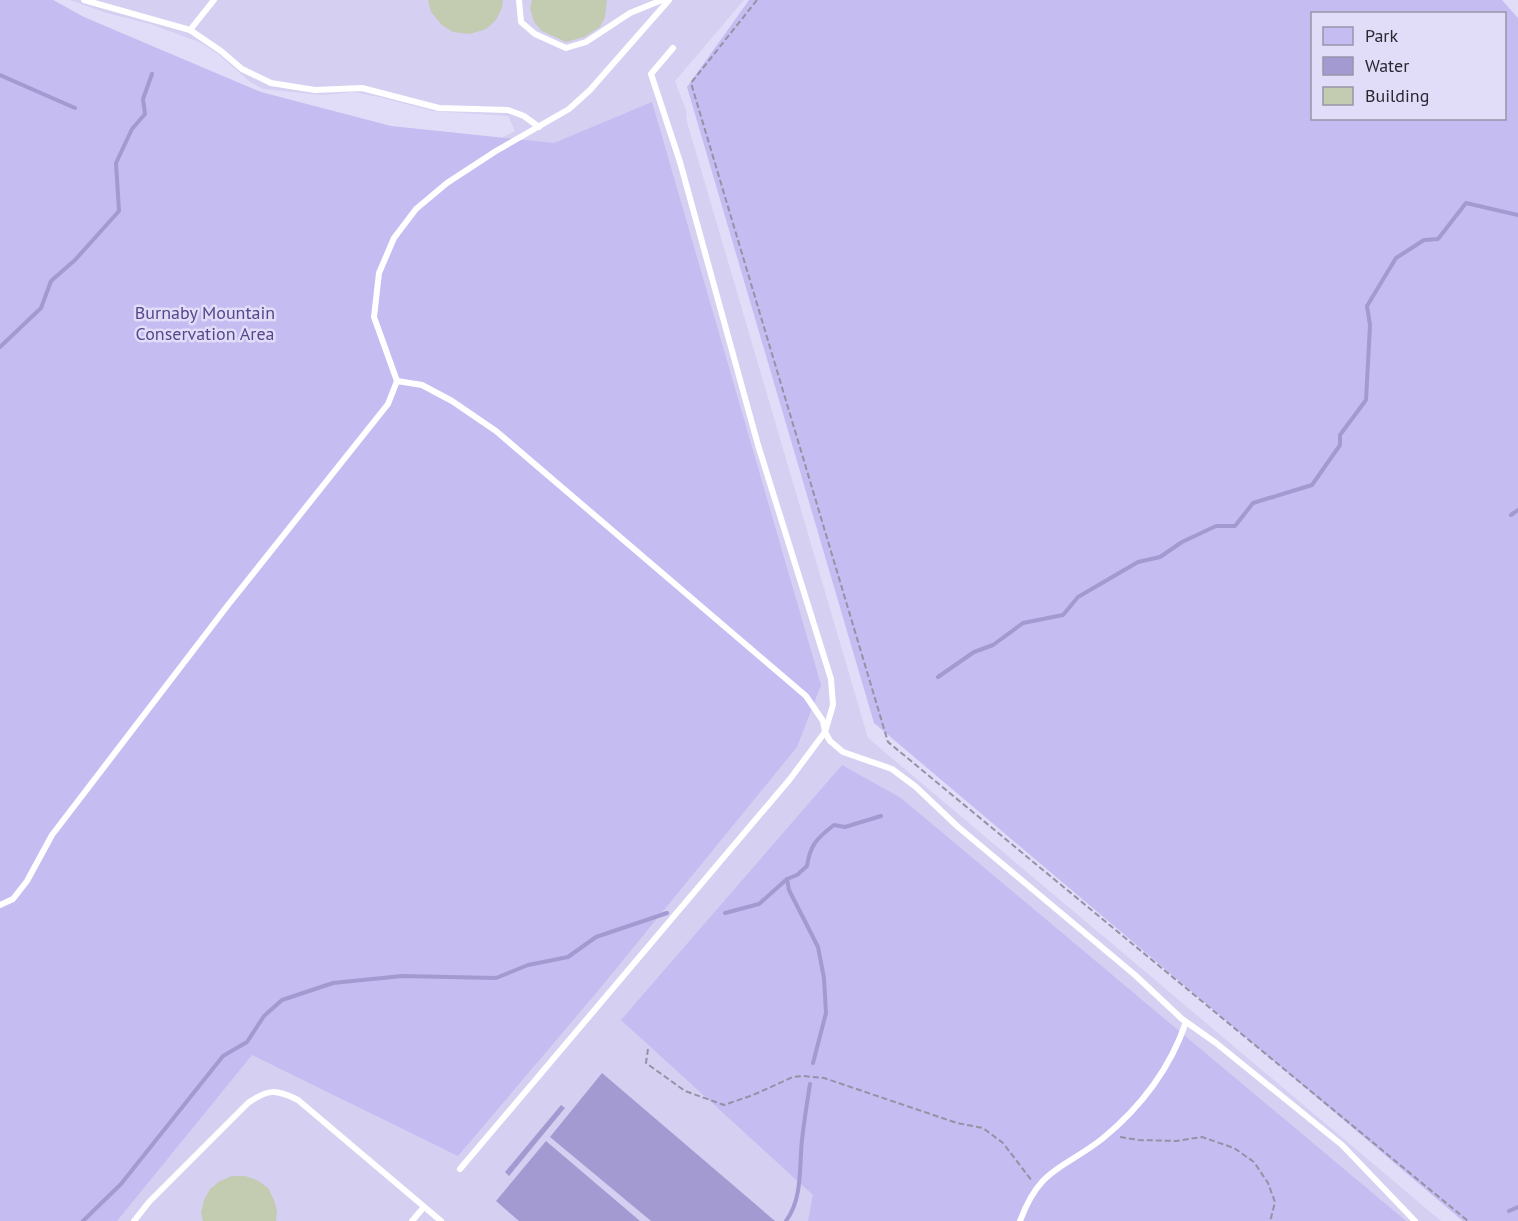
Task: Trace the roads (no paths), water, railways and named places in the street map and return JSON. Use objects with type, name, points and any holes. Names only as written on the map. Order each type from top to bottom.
[{"type":"lane","points":[[84,0],[190,30],[221,51],[242,69],[271,83],[315,90],[362,88],[439,108],[508,110],[524,116],[539,127]]},
{"type":"lane","points":[[190,30],[214,0]]},
{"type":"lane","points":[[519,0],[521,22],[535,34],[566,48],[586,42],[630,13],[662,0]]},
{"type":"lane","points":[[0,905],[13,899],[27,881],[52,835],[228,605],[388,404],[397,381],[374,317],[379,273],[394,238],[416,209],[438,189],[496,151],[569,109],[590,90],[669,0]]},
{"type":"lane","points":[[460,1169],[790,779],[825,732],[833,705],[831,679],[759,445],[680,162],[651,74],[673,48]]},
{"type":"lane","points":[[397,381],[422,386],[452,401],[496,431],[806,696],[823,722],[830,741],[843,752],[892,769],[916,787],[957,826],[1136,975],[1186,1022],[1216,1043],[1342,1145],[1415,1221]]},
{"type":"lane","points":[[1020,1221],[1033,1192],[1055,1168],[1106,1135],[1136,1108],[1177,1049],[1186,1022]]},
{"type":"lane","points":[[134,1221],[149,1202],[248,1103],[261,1094],[271,1091],[283,1092],[298,1100],[441,1221]]},
{"type":"lane","points":[[412,1221],[424,1207]]},
{"type":"water","points":[[602,1073],[775,1221],[651,1221],[550,1137]]},
{"type":"water","points":[[561,1105],[565,1108],[509,1176],[505,1172]]},
{"type":"water","points":[[546,1141],[640,1221],[519,1221],[496,1201]]},
{"type":"waterway","points":[[0,347],[41,308],[51,281],[75,260],[119,211],[116,163],[132,129],[145,114],[143,99],[152,74]]},
{"type":"waterway","points":[[0,75],[75,108]]},
{"type":"waterway","points":[[938,677],[974,652],[993,645],[1023,623],[1063,615],[1078,597],[1138,562],[1160,557],[1182,542],[1216,526],[1235,526],[1253,503],[1312,485],[1340,445],[1340,435],[1366,400],[1370,325],[1367,306],[1396,258],[1424,240],[1438,239],[1466,203],[1518,215]]},
{"type":"waterway","points":[[1511,515],[1518,510]]},
{"type":"waterway","points":[[725,913],[759,904],[787,879],[797,875],[807,866],[815,843],[834,825],[845,827],[881,816]]},
{"type":"waterway","points":[[787,879],[789,890],[818,947],[824,978],[826,1013],[813,1063]]},
{"type":"waterway","points":[[83,1221],[121,1184],[223,1056],[247,1042],[264,1016],[282,1000],[333,983],[402,976],[496,978],[528,965],[568,957],[596,937],[667,913]]},
{"type":"waterway","points":[[786,1221],[798,1192],[810,1084]]},
{"type":"waterway","points":[[1509,1211],[1518,1207]]},
{"type":"park label","name":"Burnaby Mountain Conservation Area","points":[[205,322]]}]
